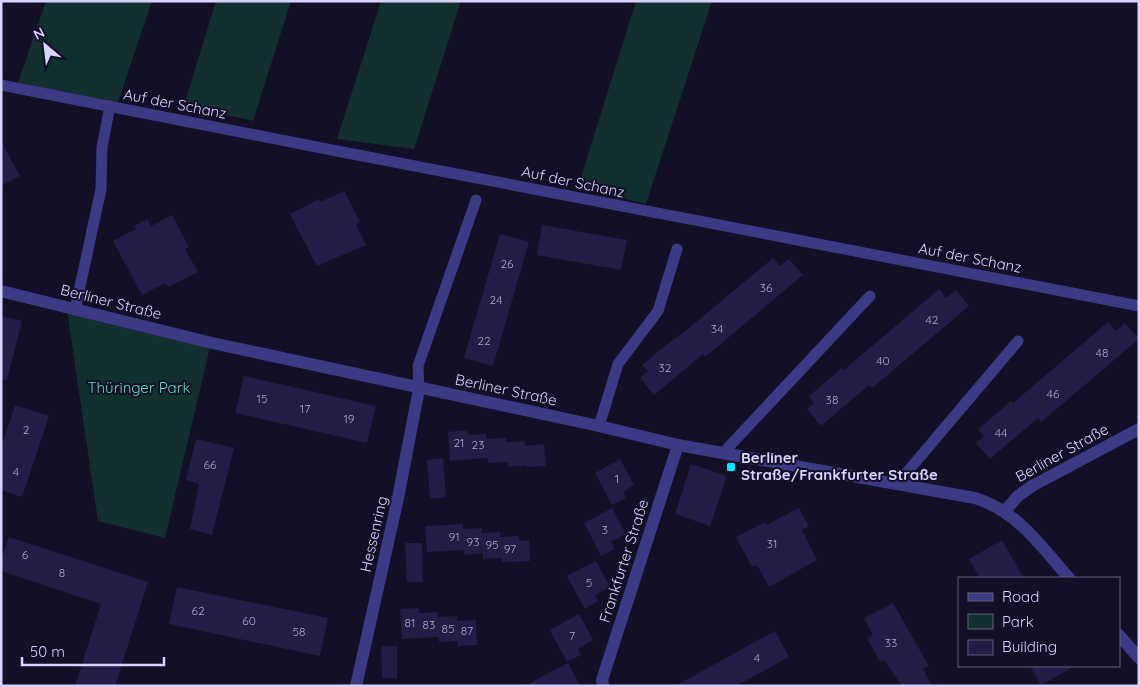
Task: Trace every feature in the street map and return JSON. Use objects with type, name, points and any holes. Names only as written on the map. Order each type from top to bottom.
[{"type":"street","name":"Berliner Straße","points":[[1,291],[75,310],[419,389],[600,426],[678,446],[969,496],[1005,510],[1022,525],[1068,577]]},
{"type":"street","name":"Hessenring","points":[[356,686],[398,498],[419,389]]},
{"type":"street","name":"Berliner Straße","points":[[1005,510],[1018,496],[1032,486],[1139,429]]},
{"type":"street","name":"Frankfurter Straße","points":[[603,686],[602,680],[678,446]]},
{"type":"street","points":[[1120,636],[1139,658]]},
{"type":"lane","name":"Auf der Schanz","points":[[1,85],[470,175],[582,200],[1139,306]]},
{"type":"lane","points":[[75,310],[100,189],[102,147],[110,106]]},
{"type":"lane","points":[[419,389],[418,366],[476,200]]},
{"type":"lane","points":[[600,426],[618,364],[658,311],[677,249]]},
{"type":"lane","points":[[722,453],[870,296]]},
{"type":"lane","points":[[897,484],[1018,341]]},
{"type":"green space","points":[[46,1],[152,1],[118,102],[18,83]]},
{"type":"green space","points":[[216,1],[291,1],[253,121],[184,105]]},
{"type":"green space","points":[[381,1],[461,1],[414,149],[337,139]]},
{"type":"green space","points":[[636,1],[712,1],[646,204],[578,187]]},
{"type":"green space","name":"Thüringer Park","points":[[67,310],[211,343],[165,538],[98,521]]},
{"type":"building","points":[[1,141],[20,176],[1,186]]},
{"type":"building","points":[[344,191],[360,222],[356,224],[366,245],[317,266],[290,214],[319,199],[320,202]]},
{"type":"building","points":[[172,215],[189,247],[185,249],[198,272],[168,287],[165,283],[142,295],[113,241],[136,229],[134,226],[147,219],[151,226]]},
{"type":"building","points":[[542,225],[627,240],[621,270],[537,255]]},
{"type":"building","points":[[500,234],[529,242],[493,366],[464,358]]},
{"type":"building","points":[[773,258],[780,266],[789,259],[803,275],[705,357],[703,354],[654,395],[640,378],[648,371],[642,365]]},
{"type":"building","points":[[939,289],[946,298],[956,290],[969,306],[872,388],[869,385],[821,426],[807,409],[814,403],[809,396],[842,368],[844,370]]},
{"type":"building","points":[[1,316],[22,321],[7,380],[1,380]]},
{"type":"building","points":[[1108,322],[1116,331],[1125,323],[1139,339],[1041,422],[1038,418],[990,459],[976,443],[984,436],[978,429],[1011,401],[1013,403]]},
{"type":"building","points":[[244,376],[376,406],[367,443],[235,413]]},
{"type":"building","points":[[15,405],[49,416],[22,497],[1,490],[1,447]]},
{"type":"building","points":[[467,430],[468,435],[486,434],[487,439],[506,438],[506,442],[525,441],[525,446],[544,444],[546,466],[508,467],[508,462],[488,463],[488,458],[450,461],[448,432]]},
{"type":"building","points":[[196,439],[234,448],[212,535],[190,529],[199,484],[186,480]]},
{"type":"building","points":[[443,458],[446,497],[430,499],[427,460]]},
{"type":"building","points":[[620,459],[634,485],[623,492],[626,498],[612,505],[595,473]]},
{"type":"building","points":[[691,464],[727,476],[710,526],[675,514]]},
{"type":"building","points":[[612,508],[626,534],[611,542],[615,549],[601,556],[584,523]]},
{"type":"building","points":[[799,508],[809,526],[802,530],[817,560],[769,587],[757,565],[752,567],[736,537],[765,522],[766,525]]},
{"type":"building","points":[[463,524],[463,529],[482,528],[482,533],[500,532],[501,537],[519,536],[519,541],[529,540],[530,561],[502,562],[502,558],[483,559],[483,553],[464,555],[464,550],[427,552],[425,526]]},
{"type":"building","points":[[9,537],[148,582],[115,686],[75,686],[101,604],[1,571],[1,560]]},
{"type":"building","points":[[1002,540],[1023,577],[979,577],[969,559]]},
{"type":"building","points":[[405,543],[422,543],[423,582],[407,582]]},
{"type":"building","points":[[596,561],[610,587],[595,595],[598,601],[585,609],[567,576]]},
{"type":"building","points":[[177,587],[328,618],[320,656],[169,624]]},
{"type":"building","points":[[893,603],[929,666],[923,669],[932,686],[902,686],[884,660],[880,662],[867,638],[873,635],[864,618]]},
{"type":"building","points":[[419,608],[419,613],[438,612],[438,617],[457,616],[457,621],[476,620],[477,645],[458,646],[458,641],[439,642],[439,637],[402,639],[400,609]]},
{"type":"building","points":[[579,614],[593,640],[578,649],[581,655],[567,662],[550,630]]},
{"type":"building","points":[[775,631],[789,657],[736,686],[675,686]]},
{"type":"building","points":[[381,646],[397,646],[397,678],[382,678]]},
{"type":"building","points":[[568,663],[580,686],[524,686]]},
{"type":"building","points":[[1031,667],[1073,667],[1041,685]]},
{"type":"place","name":"Berliner Straße/Frankfurter Straße","points":[[731,467]]}]
